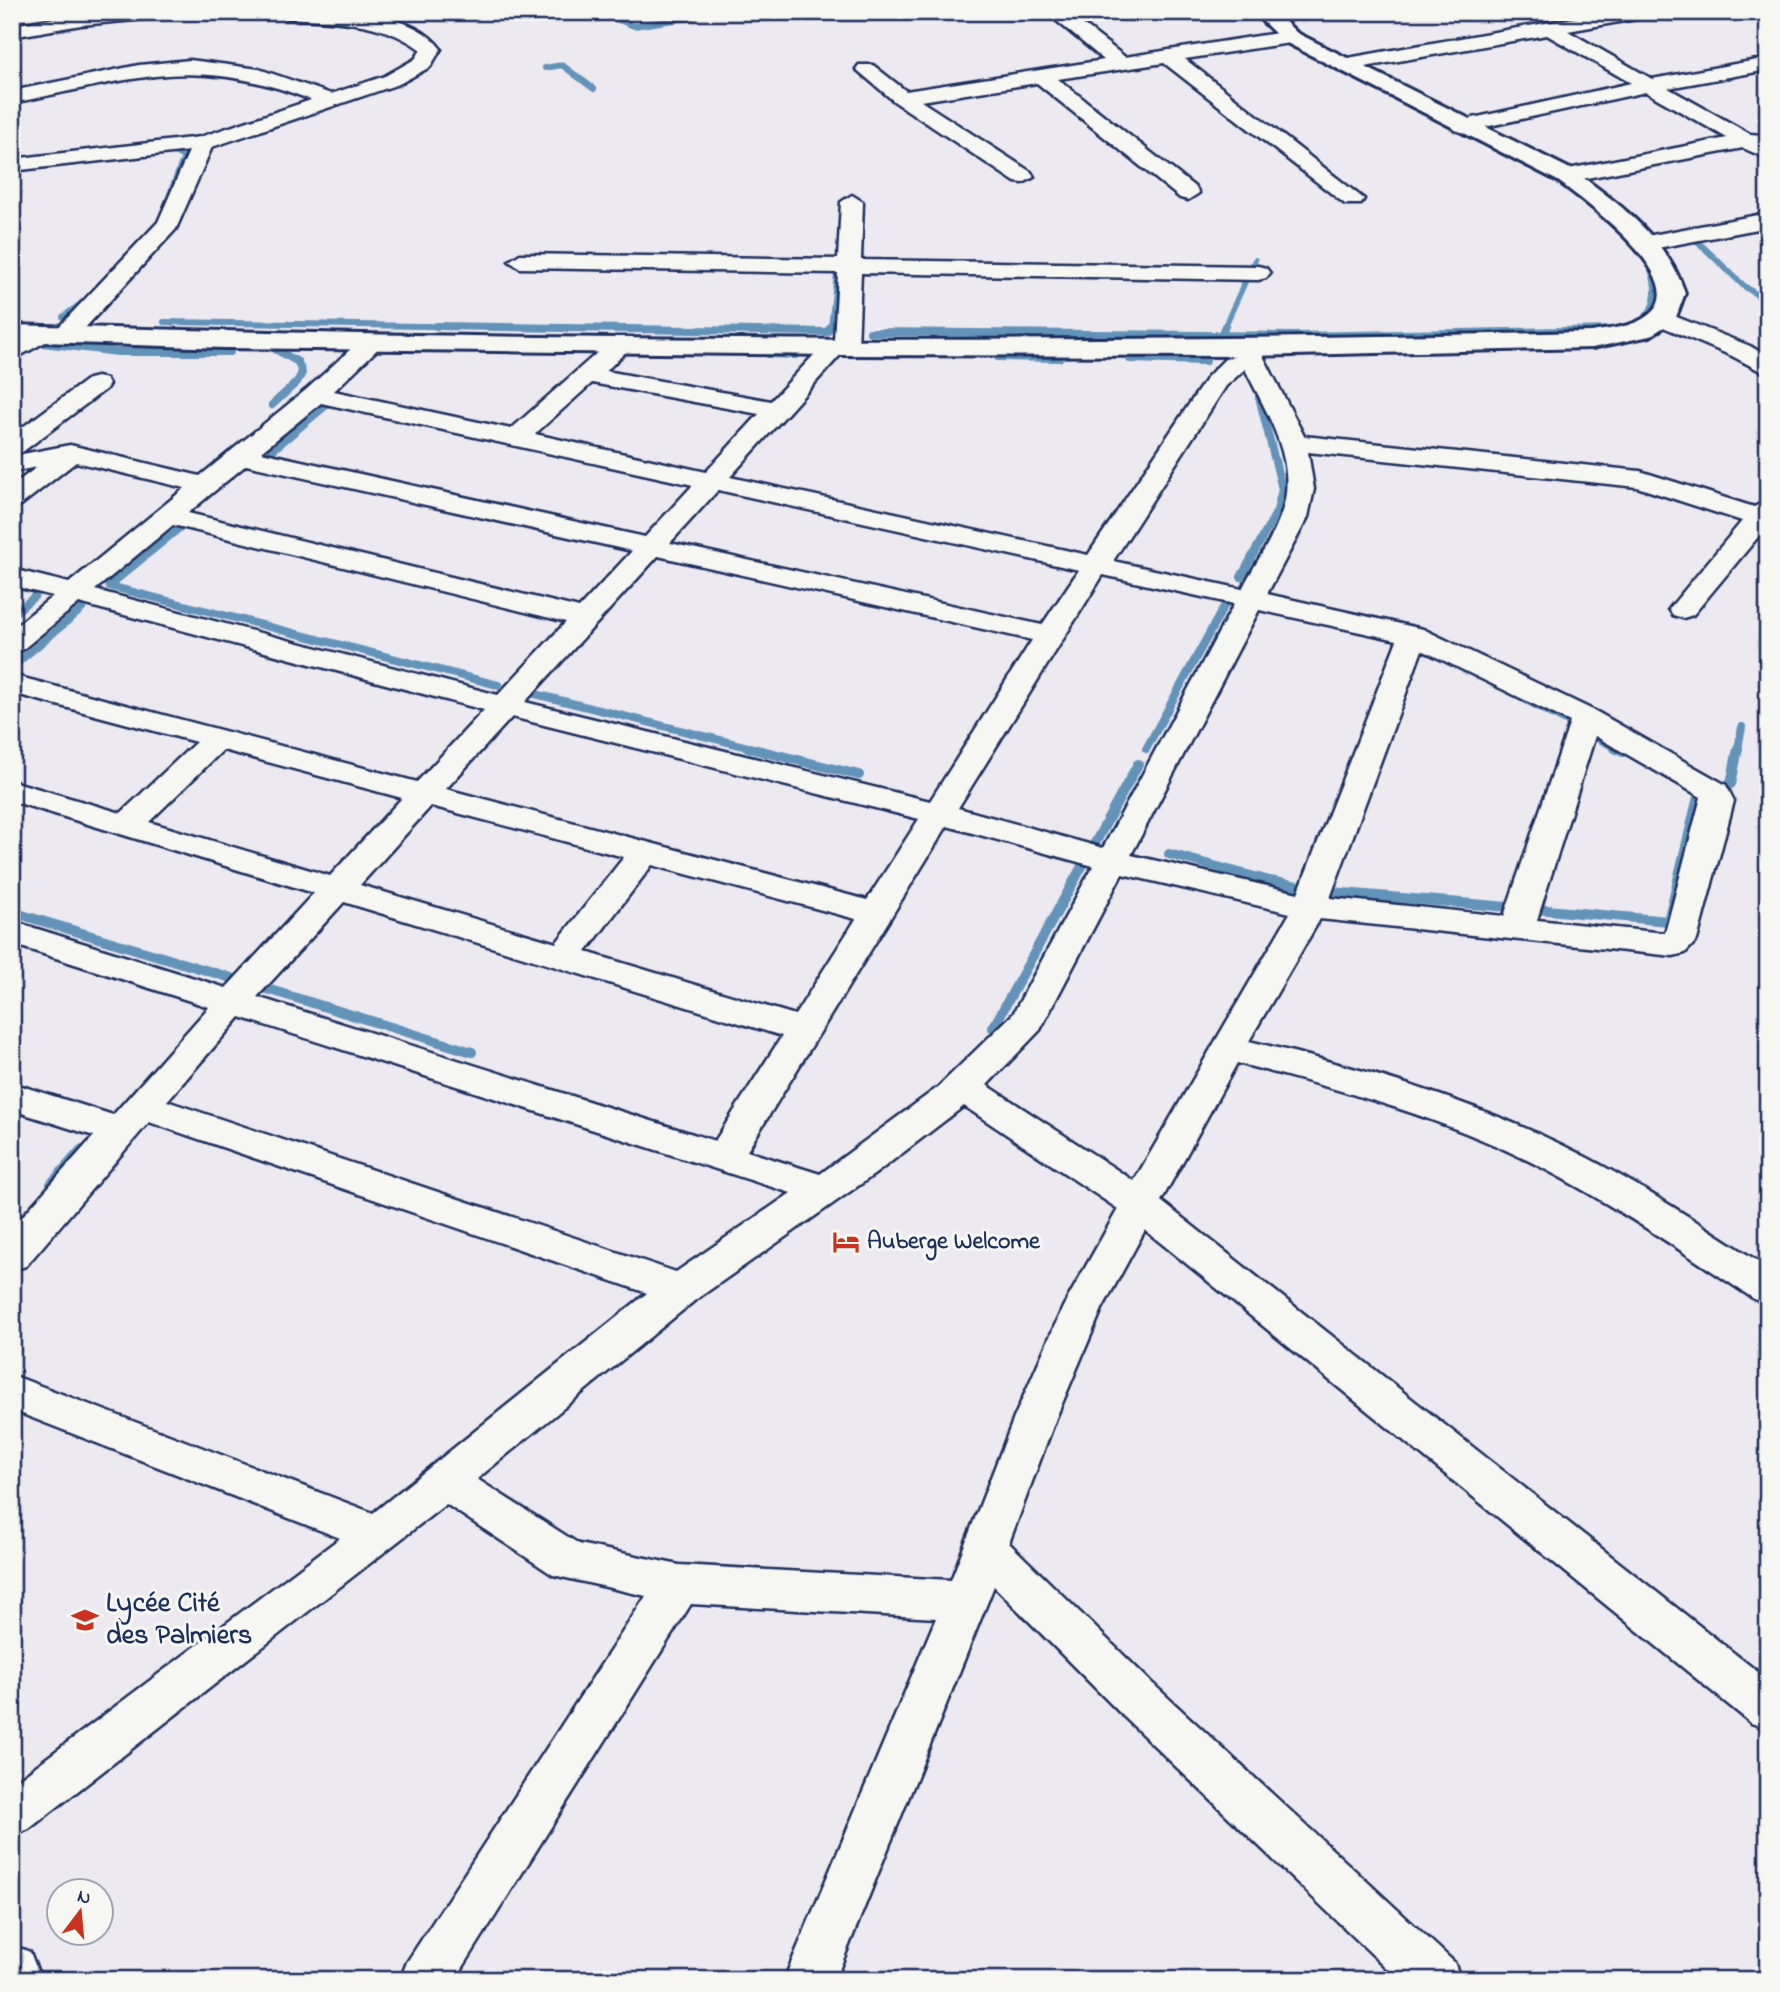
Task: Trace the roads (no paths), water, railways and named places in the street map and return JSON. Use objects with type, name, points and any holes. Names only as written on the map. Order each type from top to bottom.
[{"type":"main road","points":[[12,333],[374,341],[624,342],[1250,353],[1592,340],[1643,331],[1664,319],[1671,302],[1670,284],[1664,265],[1620,215],[1566,176],[1462,126],[1290,37],[1263,12]]},
{"type":"street","points":[[12,31],[80,19],[156,12]]},
{"type":"street","points":[[12,165],[202,143],[392,80],[423,63],[431,49],[418,36],[390,26],[285,12]]},
{"type":"street","points":[[1055,12],[1120,63]]},
{"type":"street","points":[[1342,65],[1642,12]]},
{"type":"street","points":[[1549,28],[1768,153]]},
{"type":"street","points":[[902,98],[1290,37]]},
{"type":"street","points":[[1169,57],[1265,134],[1353,199]]},
{"type":"street","points":[[1462,126],[1650,85],[1768,64]]},
{"type":"street","points":[[12,97],[162,69],[211,66],[282,81],[331,101]]},
{"type":"street","points":[[866,69],[902,98],[1023,177]]},
{"type":"street","points":[[1041,76],[1188,193]]},
{"type":"street","points":[[1566,176],[1768,137]]},
{"type":"street","points":[[12,353],[52,335],[168,224],[202,143]]},
{"type":"street","points":[[12,1255],[231,1004],[503,706],[654,546],[777,410],[841,347],[850,266],[852,202]]},
{"type":"street","points":[[1647,243],[1768,220]]},
{"type":"street","points":[[520,261],[1258,272]]},
{"type":"street","points":[[1664,319],[1741,351],[1768,368]]},
{"type":"street","points":[[12,644],[242,456],[374,341]]},
{"type":"street","points":[[516,438],[624,342]]},
{"type":"street","points":[[12,1813],[379,1534],[681,1289],[825,1190],[964,1088],[996,1058],[1027,1021],[1294,517],[1301,489],[1294,443],[1250,353],[1217,381],[1050,635],[941,814],[724,1158]]},
{"type":"street","points":[[587,375],[777,410]]},
{"type":"street","points":[[12,447],[97,384]]},
{"type":"street","points":[[12,577],[503,706],[941,814],[1113,861],[1310,907],[1518,926],[1662,945],[1673,945],[1680,940],[1718,801],[1715,792],[1586,718],[1413,635],[316,394]]},
{"type":"street","points":[[1294,443],[1640,479],[1763,513],[1683,609]]},
{"type":"street","points":[[12,464],[71,453],[206,485]]},
{"type":"street","points":[[12,499],[71,453]]},
{"type":"street","points":[[242,456],[1050,635]]},
{"type":"street","points":[[167,516],[586,618]]},
{"type":"street","points":[[809,1980],[966,1600],[1035,1418],[1083,1307],[1227,1048],[1310,907],[1413,635]]},
{"type":"street","points":[[12,684],[877,914]]},
{"type":"street","points":[[1518,926],[1586,718]]},
{"type":"street","points":[[128,824],[216,740]]},
{"type":"street","points":[[12,791],[804,1030]]},
{"type":"street","points":[[564,957],[645,852]]},
{"type":"street","points":[[12,932],[231,1004],[825,1190]]},
{"type":"street","points":[[1227,1048],[1374,1085],[1442,1108],[1533,1147],[1650,1210],[1768,1287]]},
{"type":"street","points":[[964,1088],[1139,1204],[1768,1708]]},
{"type":"street","points":[[12,1096],[131,1119],[681,1289]]},
{"type":"street","points":[[12,1392],[379,1534]]},
{"type":"street","points":[[444,1480],[569,1562],[679,1584],[966,1600]]},
{"type":"street","points":[[985,1548],[1136,1698],[1436,1980]]},
{"type":"street","points":[[425,1980],[679,1584]]},
{"type":"street","points":[[12,1970],[15,1980]]},
{"type":"waterway","points":[[598,12],[634,26],[694,17],[703,12]]},
{"type":"waterway","points":[[545,68],[562,65],[594,89]]},
{"type":"waterway","points":[[1332,66],[1366,83]]},
{"type":"waterway","points":[[162,215],[184,157],[170,150]]},
{"type":"waterway","points":[[1695,239],[1744,286],[1766,301]]},
{"type":"waterway","points":[[1224,328],[1255,260]]},
{"type":"waterway","points":[[1640,322],[1654,302],[1654,279],[1649,263]]},
{"type":"waterway","points":[[831,328],[837,273]]},
{"type":"waterway","points":[[63,317],[82,303]]},
{"type":"waterway","points":[[164,322],[552,328]]},
{"type":"waterway","points":[[436,326],[827,332],[831,326]]},
{"type":"waterway","points":[[1222,333],[1225,326]]},
{"type":"waterway","points":[[870,332],[1297,336],[1616,330]]},
{"type":"waterway","points":[[34,342],[118,352],[230,352]]},
{"type":"waterway","points":[[272,405],[297,382],[302,373],[298,362],[275,349],[276,346]]},
{"type":"waterway","points":[[768,354],[795,355]]},
{"type":"waterway","points":[[998,357],[1059,358]]},
{"type":"waterway","points":[[1130,359],[1206,361]]},
{"type":"waterway","points":[[1241,577],[1277,511],[1282,489],[1259,397]]},
{"type":"waterway","points":[[268,454],[330,402],[336,403]]},
{"type":"waterway","points":[[183,525],[109,586],[498,685]]},
{"type":"waterway","points":[[12,615],[35,596]]},
{"type":"waterway","points":[[1146,749],[1228,599]]},
{"type":"waterway","points":[[12,667],[82,609]]},
{"type":"waterway","points":[[531,693],[756,749]]},
{"type":"waterway","points":[[1524,699],[1571,724]]},
{"type":"waterway","points":[[1738,749],[1742,727]]},
{"type":"waterway","points":[[1589,734],[1618,749]]},
{"type":"waterway","points":[[749,748],[859,775]]},
{"type":"waterway","points":[[1615,748],[1623,752]]},
{"type":"waterway","points":[[1724,786],[1731,784],[1738,748]]},
{"type":"waterway","points":[[1095,843],[1138,764]]},
{"type":"waterway","points":[[1536,909],[1668,921],[1699,793],[1692,789]]},
{"type":"waterway","points":[[1169,854],[1270,881],[1331,892],[1520,908]]},
{"type":"waterway","points":[[993,1028],[1086,859]]},
{"type":"waterway","points":[[12,912],[235,979]]},
{"type":"waterway","points":[[254,985],[472,1052]]},
{"type":"waterway","points":[[51,1184],[81,1150]]},
{"type":"place","name":"Auberge Welcome","points":[[846,1242]]},
{"type":"place","name":"Lycée Cité des Palmiers","points":[[85,1620]]}]
